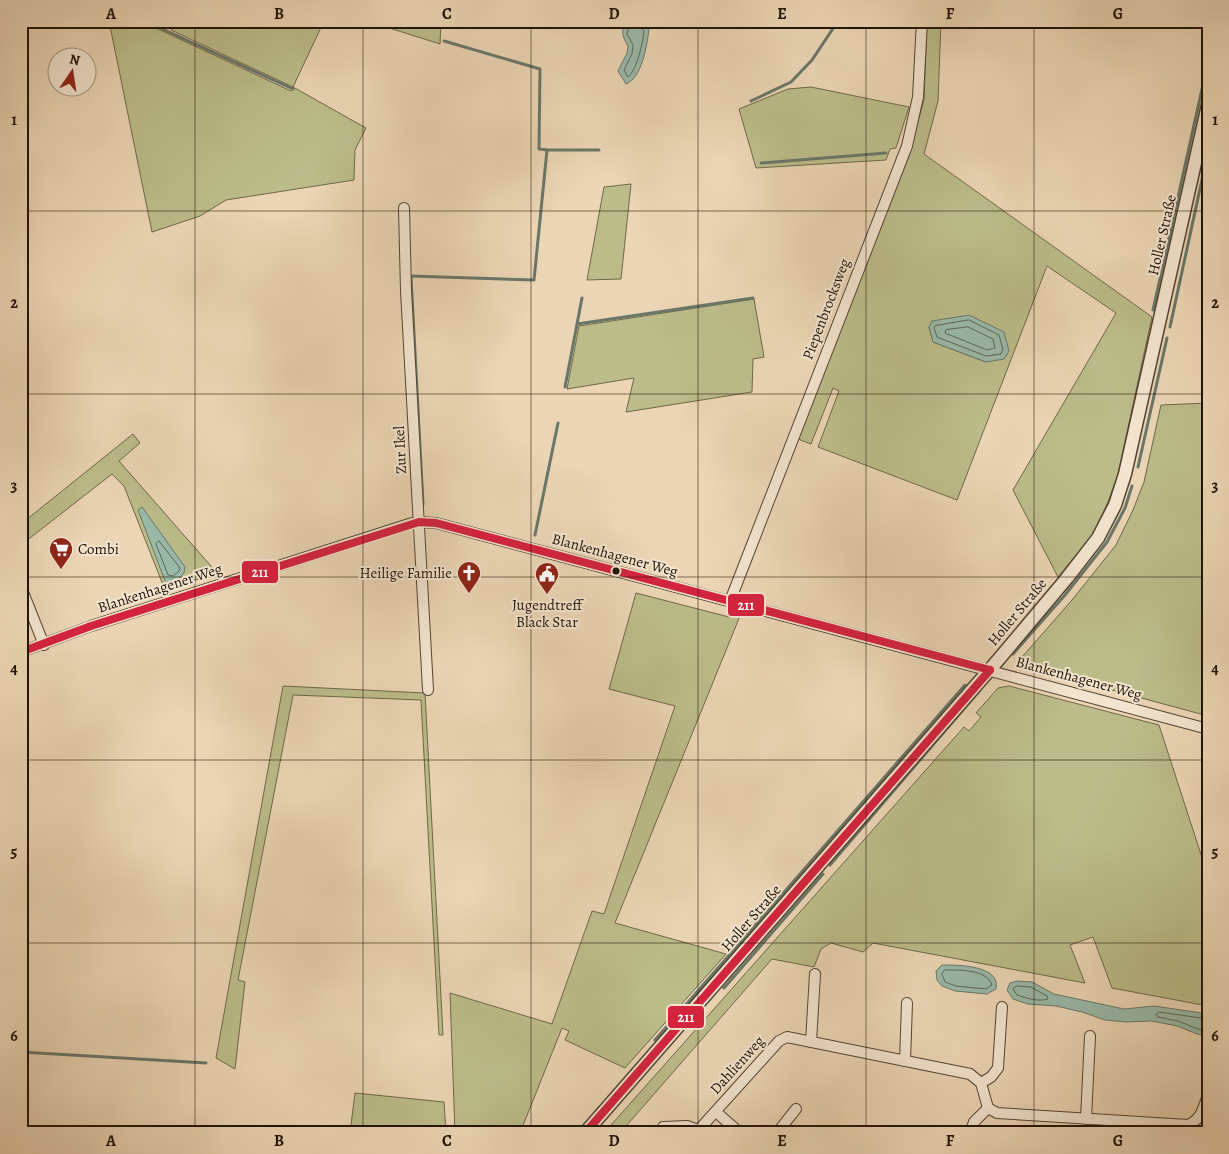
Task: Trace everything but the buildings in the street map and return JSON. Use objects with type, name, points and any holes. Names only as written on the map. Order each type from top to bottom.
[{"type":"street","name":"Piepenbrocksweg","points":[[730,602],[907,146],[918,97],[922,21]]},
{"type":"street","name":"Holler Straße","points":[[585,1133],[990,670],[1098,538],[1115,505],[1125,474],[1208,105]]},
{"type":"street","name":"Zur Ikel","points":[[404,208],[406,291],[428,690]]},
{"type":"street","name":"Blankenhagener Weg","points":[[21,652],[91,626],[409,524],[419,522],[436,523],[1208,728]]},
{"type":"street","points":[[21,587],[44,645]]},
{"type":"street","points":[[811,1042],[815,974]]},
{"type":"street","points":[[904,1061],[907,1003]]},
{"type":"street","points":[[1002,1007],[998,1068],[991,1077],[981,1083],[988,1108],[997,1113],[1188,1125],[1200,1117],[1208,1095]]},
{"type":"street","points":[[1086,1119],[1090,1036]]},
{"type":"street","name":"Dahlienweg","points":[[664,1133],[663,1127],[687,1126],[697,1131],[779,1041],[787,1038],[970,1074],[981,1083]]},
{"type":"street","points":[[970,1133],[974,1122],[988,1108]]},
{"type":"street","points":[[777,1133],[796,1109]]},
{"type":"street","name":"Dahlienweg","points":[[716,1112],[740,1133]]},
{"type":"green space","points":[[109,21],[141,21],[291,91],[293,87],[366,128],[355,150],[354,180],[226,200],[200,216],[152,232]]},
{"type":"green space","points":[[174,21],[324,21],[293,87],[171,30]]},
{"type":"green space","points":[[367,21],[441,21],[440,44]]},
{"type":"green space","points":[[927,21],[941,21],[938,101],[924,154],[1152,317],[1118,474],[1108,502],[1093,534],[1058,577],[1013,490],[1116,313],[1047,266],[957,500],[818,447],[839,391],[833,388],[811,444],[798,439],[911,146],[924,100]],"holes":[[[929,327],[986,362],[933,342]]]},
{"type":"green space","points":[[811,87],[909,107],[896,148],[890,149],[886,160],[756,168],[739,109],[788,89]]},
{"type":"green space","points":[[631,184],[621,279],[587,280],[604,187]]},
{"type":"green space","points":[[754,299],[764,357],[753,359],[752,392],[626,412],[634,378],[567,389],[579,326]]},
{"type":"green space","points":[[1208,403],[1208,716],[1016,664],[1072,600],[1116,545],[1144,482],[1161,405]]},
{"type":"green space","points":[[133,434],[140,443],[119,461],[217,573],[165,590],[124,486],[112,474],[21,545],[21,524]]},
{"type":"green space","points":[[636,593],[729,617],[732,608],[742,611],[615,923],[726,954],[625,1068],[565,1040],[569,1031],[562,1028],[520,1133],[455,1133],[450,993],[552,1024],[592,911],[604,914],[675,706],[609,689]]},
{"type":"green space","points":[[283,686],[425,693],[443,1035],[439,1035],[421,700],[293,695],[238,980],[245,982],[235,1069],[216,1058]]},
{"type":"green space","points":[[1009,686],[1159,725],[1208,876],[1208,1006],[1112,988],[1093,937],[1070,945],[1085,983],[873,943],[863,952],[831,943],[821,949],[814,967],[772,959],[620,1133],[604,1133],[964,727],[969,731],[981,717],[976,713],[998,688]]},
{"type":"green space","points":[[355,1093],[444,1102],[446,1133],[350,1133]]},
{"type":"water","points":[[626,22],[640,22],[649,29],[640,68],[632,81],[626,84],[618,71],[627,53],[628,46],[623,32]]},
{"type":"water","points":[[969,315],[1004,332],[1009,351],[1004,359],[986,362],[933,342],[929,327],[932,321]]},
{"type":"water","points":[[142,507],[185,567],[184,573],[176,581],[168,583],[165,581],[138,510]]},
{"type":"water","points":[[942,965],[967,966],[985,971],[992,975],[996,981],[996,989],[987,994],[955,991],[942,986],[937,980],[936,971]]},
{"type":"water","points":[[1017,981],[1032,982],[1054,994],[1124,1009],[1154,1006],[1208,1014],[1208,1036],[1177,1026],[1152,1021],[1127,1022],[1105,1020],[1056,1006],[1028,1004],[1013,999],[1007,990],[1010,983]]},
{"type":"waterway","points":[[145,21],[293,89]]},
{"type":"waterway","points":[[751,101],[791,82],[812,60],[838,21]]},
{"type":"waterway","points":[[444,41],[540,69],[539,149],[547,150]]},
{"type":"waterway","points":[[1153,310],[1208,62]]},
{"type":"waterway","points":[[423,504],[411,276],[534,280],[547,150],[599,150]]},
{"type":"waterway","points":[[1170,327],[1208,152]]},
{"type":"waterway","points":[[761,163],[886,153]]},
{"type":"waterway","points":[[565,387],[582,298]]},
{"type":"waterway","points":[[577,324],[753,298]]},
{"type":"waterway","points":[[1138,467],[1167,338]]},
{"type":"waterway","points":[[535,535],[558,423]]},
{"type":"waterway","points":[[1013,654],[1065,595],[1107,542],[1125,508],[1132,486]]},
{"type":"waterway","points":[[655,1040],[965,685]]},
{"type":"waterway","points":[[830,865],[980,690]]},
{"type":"waterway","points":[[724,988],[823,874]]},
{"type":"waterway","points":[[21,1052],[206,1063]]},
{"type":"transit line","name":"211","points":[[21,652],[91,626],[419,522],[436,523],[990,670]]},
{"type":"transit line","name":"211","points":[[585,1133],[990,670]]},
{"type":"place","name":"Combi","points":[[61,570]]},
{"type":"place","name":"Heilige Familie","points":[[469,594]]},
{"type":"place","name":"Jugendtreff Black Star","points":[[547,595]]}]
